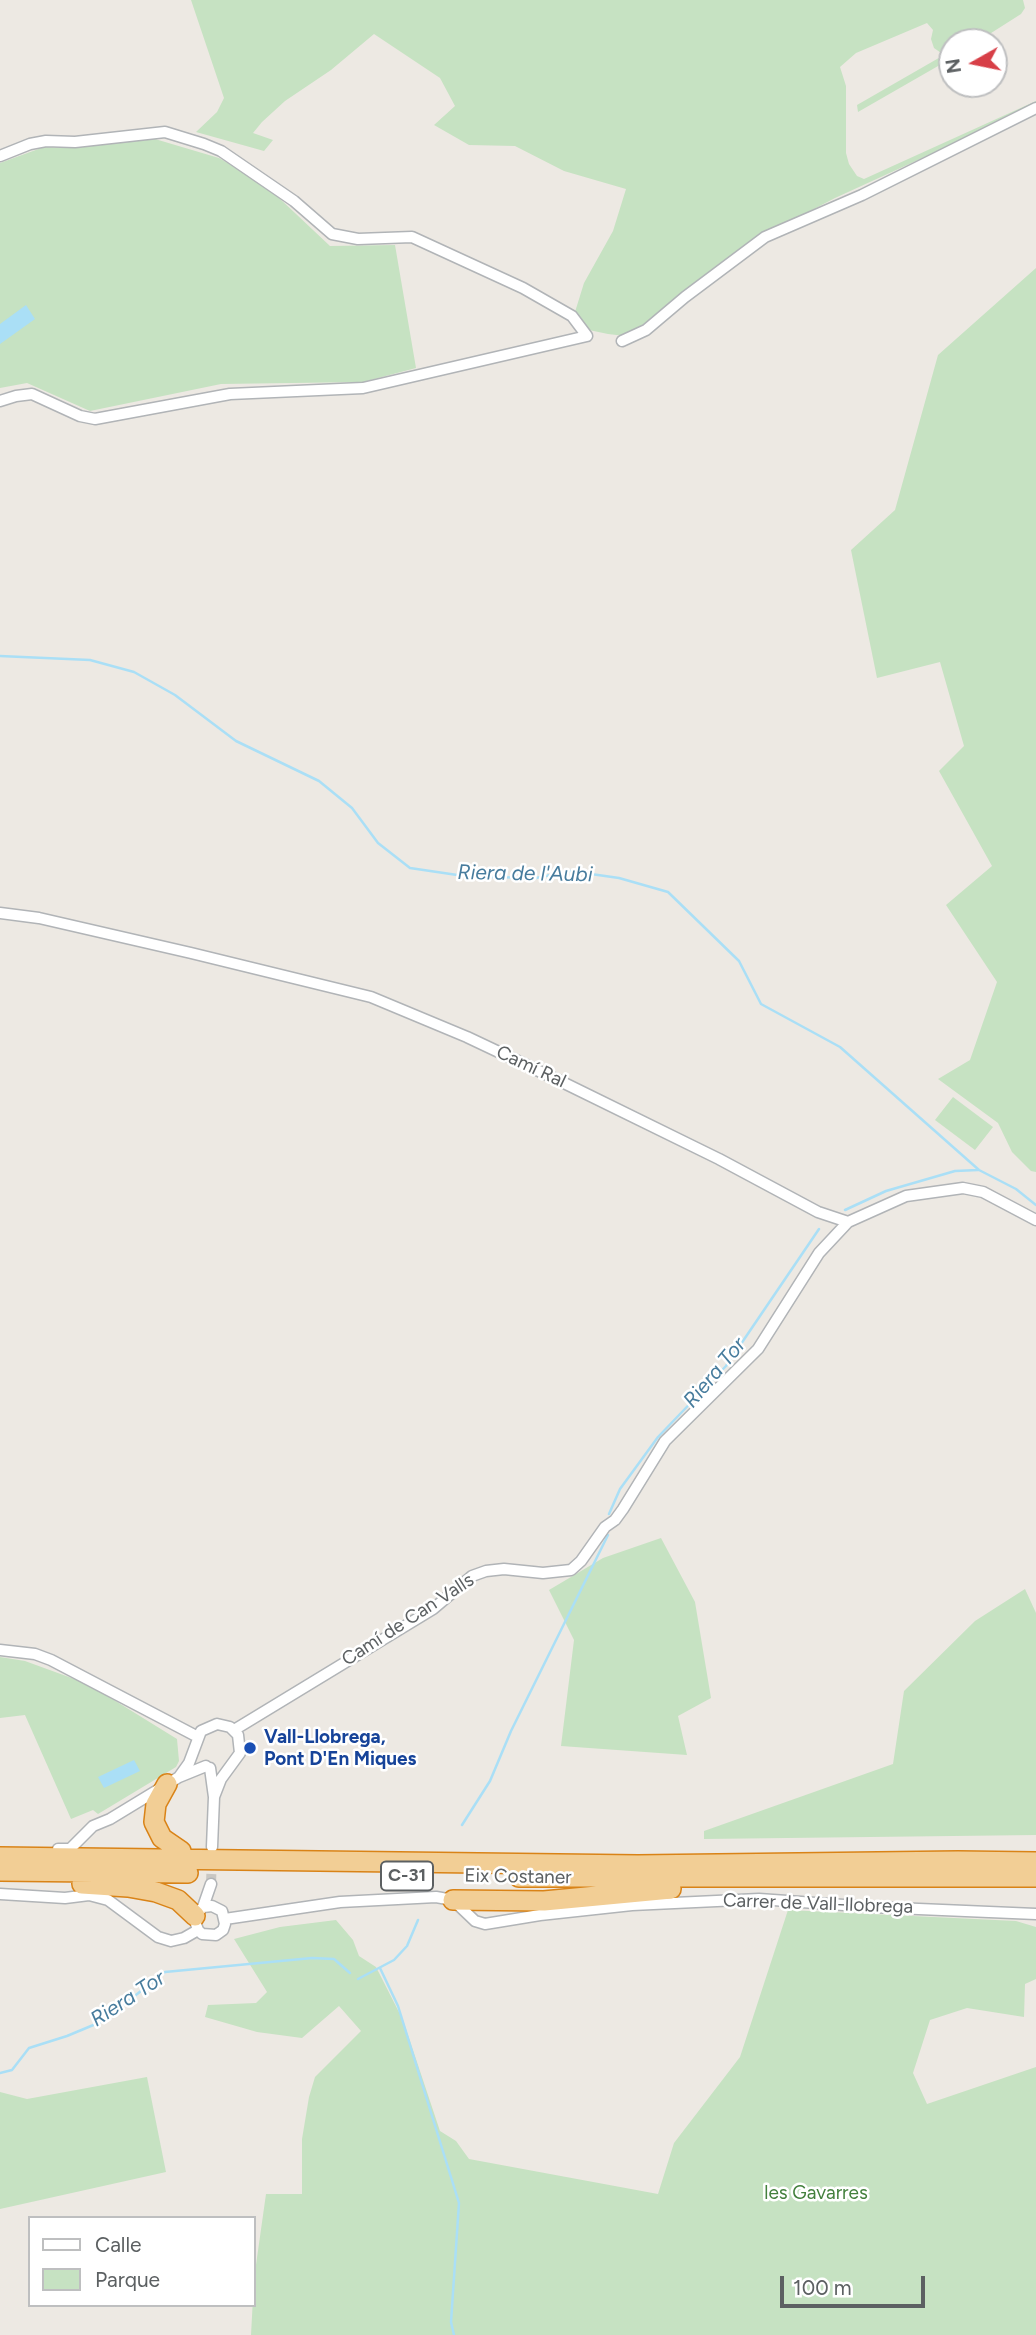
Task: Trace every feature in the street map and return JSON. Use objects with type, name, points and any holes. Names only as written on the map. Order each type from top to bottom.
[{"type":"highway","points":[[173,1781],[156,1804],[154,1822],[162,1838],[181,1852]]},
{"type":"highway","points":[[70,1849],[264,1854],[342,1862]]},
{"type":"highway","name":"C-31","points":[[0,1857],[638,1865],[1036,1862]]},
{"type":"highway","name":"Eix Costaner","points":[[0,1871],[634,1879],[1036,1877]]},
{"type":"highway","points":[[453,1900],[544,1901],[700,1886],[794,1884],[815,1878]]},
{"type":"highway","points":[[0,1884],[96,1884],[128,1887],[156,1892],[178,1900],[199,1918]]},
{"type":"street","points":[[622,341],[646,330],[765,237],[862,195],[1036,108]]},
{"type":"street","points":[[0,156],[30,144],[46,141],[75,142],[165,132],[220,151],[294,201],[332,234],[358,239],[412,237],[523,288],[572,316],[587,336],[363,388],[230,394],[95,419],[80,416],[32,394],[0,401]]},
{"type":"street","name":"Camí Ral","points":[[0,913],[39,918],[371,997],[535,1069],[818,1212],[848,1222]]},
{"type":"street","points":[[848,1222],[906,1196],[963,1188],[983,1192],[1036,1220]]},
{"type":"street","name":"Camí de Can Valls","points":[[234,1730],[433,1609],[472,1576],[503,1569],[543,1573],[571,1570],[582,1561],[605,1527],[615,1520],[623,1509],[665,1441],[758,1349],[819,1253],[848,1222]]},
{"type":"street","points":[[0,1650],[35,1654],[51,1660],[198,1737]]},
{"type":"street","points":[[173,1781],[206,1727],[217,1724],[234,1730],[241,1748],[237,1761],[221,1779],[214,1797]]},
{"type":"street","points":[[195,1748],[199,1759],[208,1767],[222,1770],[231,1766]]},
{"type":"street","points":[[0,1848],[70,1849],[93,1826],[110,1819],[173,1781],[208,1767]]},
{"type":"street","points":[[208,1767],[214,1797],[212,1846]]},
{"type":"street","points":[[0,1894],[65,1898],[89,1895],[108,1900],[158,1937],[171,1941],[184,1938],[199,1918],[211,1884],[218,1908],[225,1919],[223,1930],[216,1936],[206,1936],[199,1918]]},
{"type":"street","points":[[225,1919],[359,1900],[436,1898],[453,1900],[475,1921]]},
{"type":"street","name":"Carrer de Vall-llobrega","points":[[475,1921],[485,1924],[632,1905],[759,1899],[1036,1914]]},
{"type":"street","points":[[475,1921],[472,1914],[479,1901]]},
{"type":"street","points":[[199,1918],[218,1908]]},
{"type":"green space","points":[[191,0],[1023,0],[1025,8],[1021,14],[999,28],[938,28],[938,51],[931,39],[933,30],[927,23],[856,53],[840,67],[846,86],[846,153],[849,164],[857,176],[864,179],[1036,101],[1036,106],[835,198],[768,233],[643,329],[625,336],[589,330],[578,320],[575,312],[584,283],[613,231],[626,189],[564,171],[515,146],[469,145],[434,125],[455,106],[440,78],[374,34],[331,70],[285,101],[262,122],[253,133],[273,140],[264,151],[196,132],[217,112],[224,98]]},
{"type":"green space","points":[[938,58],[938,66],[858,112],[857,105]]},
{"type":"green space","points":[[155,139],[219,158],[247,174],[278,197],[330,246],[395,245],[416,368],[363,382],[221,384],[90,411],[27,383],[0,388],[0,163],[44,147],[70,148]]},
{"type":"green space","points":[[1036,268],[1036,1172],[1031,1171],[1012,1152],[998,1123],[938,1079],[970,1060],[997,982],[946,905],[992,866],[939,771],[964,746],[940,662],[877,678],[851,550],[895,510],[938,355]]},
{"type":"green space","points":[[953,1097],[993,1127],[975,1150],[935,1120]]},
{"type":"green space","points":[[661,1538],[695,1602],[711,1698],[678,1716],[687,1755],[561,1746],[574,1640],[549,1590],[603,1558]]},
{"type":"green space","points":[[1025,1589],[1036,1613],[1036,1835],[704,1839],[704,1831],[893,1764],[904,1691],[975,1621]]},
{"type":"green space","points":[[0,1657],[25,1661],[88,1684],[177,1739],[179,1761],[176,1767],[98,1814],[93,1810],[71,1819],[25,1715],[0,1718]]},
{"type":"green space","name":"les Gavarres","points":[[788,1910],[1016,1921],[1036,1927],[1036,1979],[1025,1984],[1024,2017],[967,2008],[930,2020],[913,2073],[927,2104],[1036,2067],[1036,2335],[251,2335],[252,2307],[256,2307],[256,2265],[266,2194],[302,2194],[302,2139],[315,2077],[361,2031],[339,2006],[302,2038],[257,2032],[205,2017],[208,2005],[256,2003],[267,1992],[234,1939],[280,1927],[336,1920],[353,1940],[359,1956],[376,1967],[403,2020],[440,2131],[456,2141],[469,2159],[658,2194],[674,2143],[740,2057]]},
{"type":"green space","points":[[147,2077],[166,2172],[0,2209],[0,2092],[27,2099]]},
{"type":"water","points":[[26,305],[35,319],[0,344],[0,324]]},
{"type":"water","points":[[134,1760],[140,1771],[104,1788],[98,1777]]},
{"type":"waterway","name":"Riera de l'Aubi","points":[[0,656],[90,660],[134,672],[175,695],[236,741],[319,781],[352,808],[378,843],[410,868],[464,876],[536,878],[570,871],[619,878],[668,892],[739,961],[761,1004],[840,1047],[979,1170],[1016,1189],[1036,1205]]},
{"type":"waterway","name":"Riera Tor","points":[[845,1210],[886,1191],[955,1171],[978,1170]]},
{"type":"waterway","name":"Riera Tor","points":[[609,1514],[620,1489],[658,1437],[726,1366],[819,1229]]},
{"type":"waterway","name":"Riera Tor","points":[[462,1825],[490,1781],[511,1731],[608,1535]]},
{"type":"waterway","name":"Riera Tor","points":[[358,1979],[394,1960],[407,1946],[418,1920]]},
{"type":"waterway","name":"Riera Tor","points":[[0,2073],[12,2070],[29,2048],[103,2021],[165,1972],[312,1958],[334,1959],[350,1973]]},
{"type":"waterway","points":[[380,1968],[398,2006],[459,2203],[451,2322],[454,2335]]},
{"type":"tunnel","points":[[211,1884],[212,1855]]},
{"type":"place","name":"Vall-Llobrega, Pont D'En Miques","points":[[250,1748]]}]
